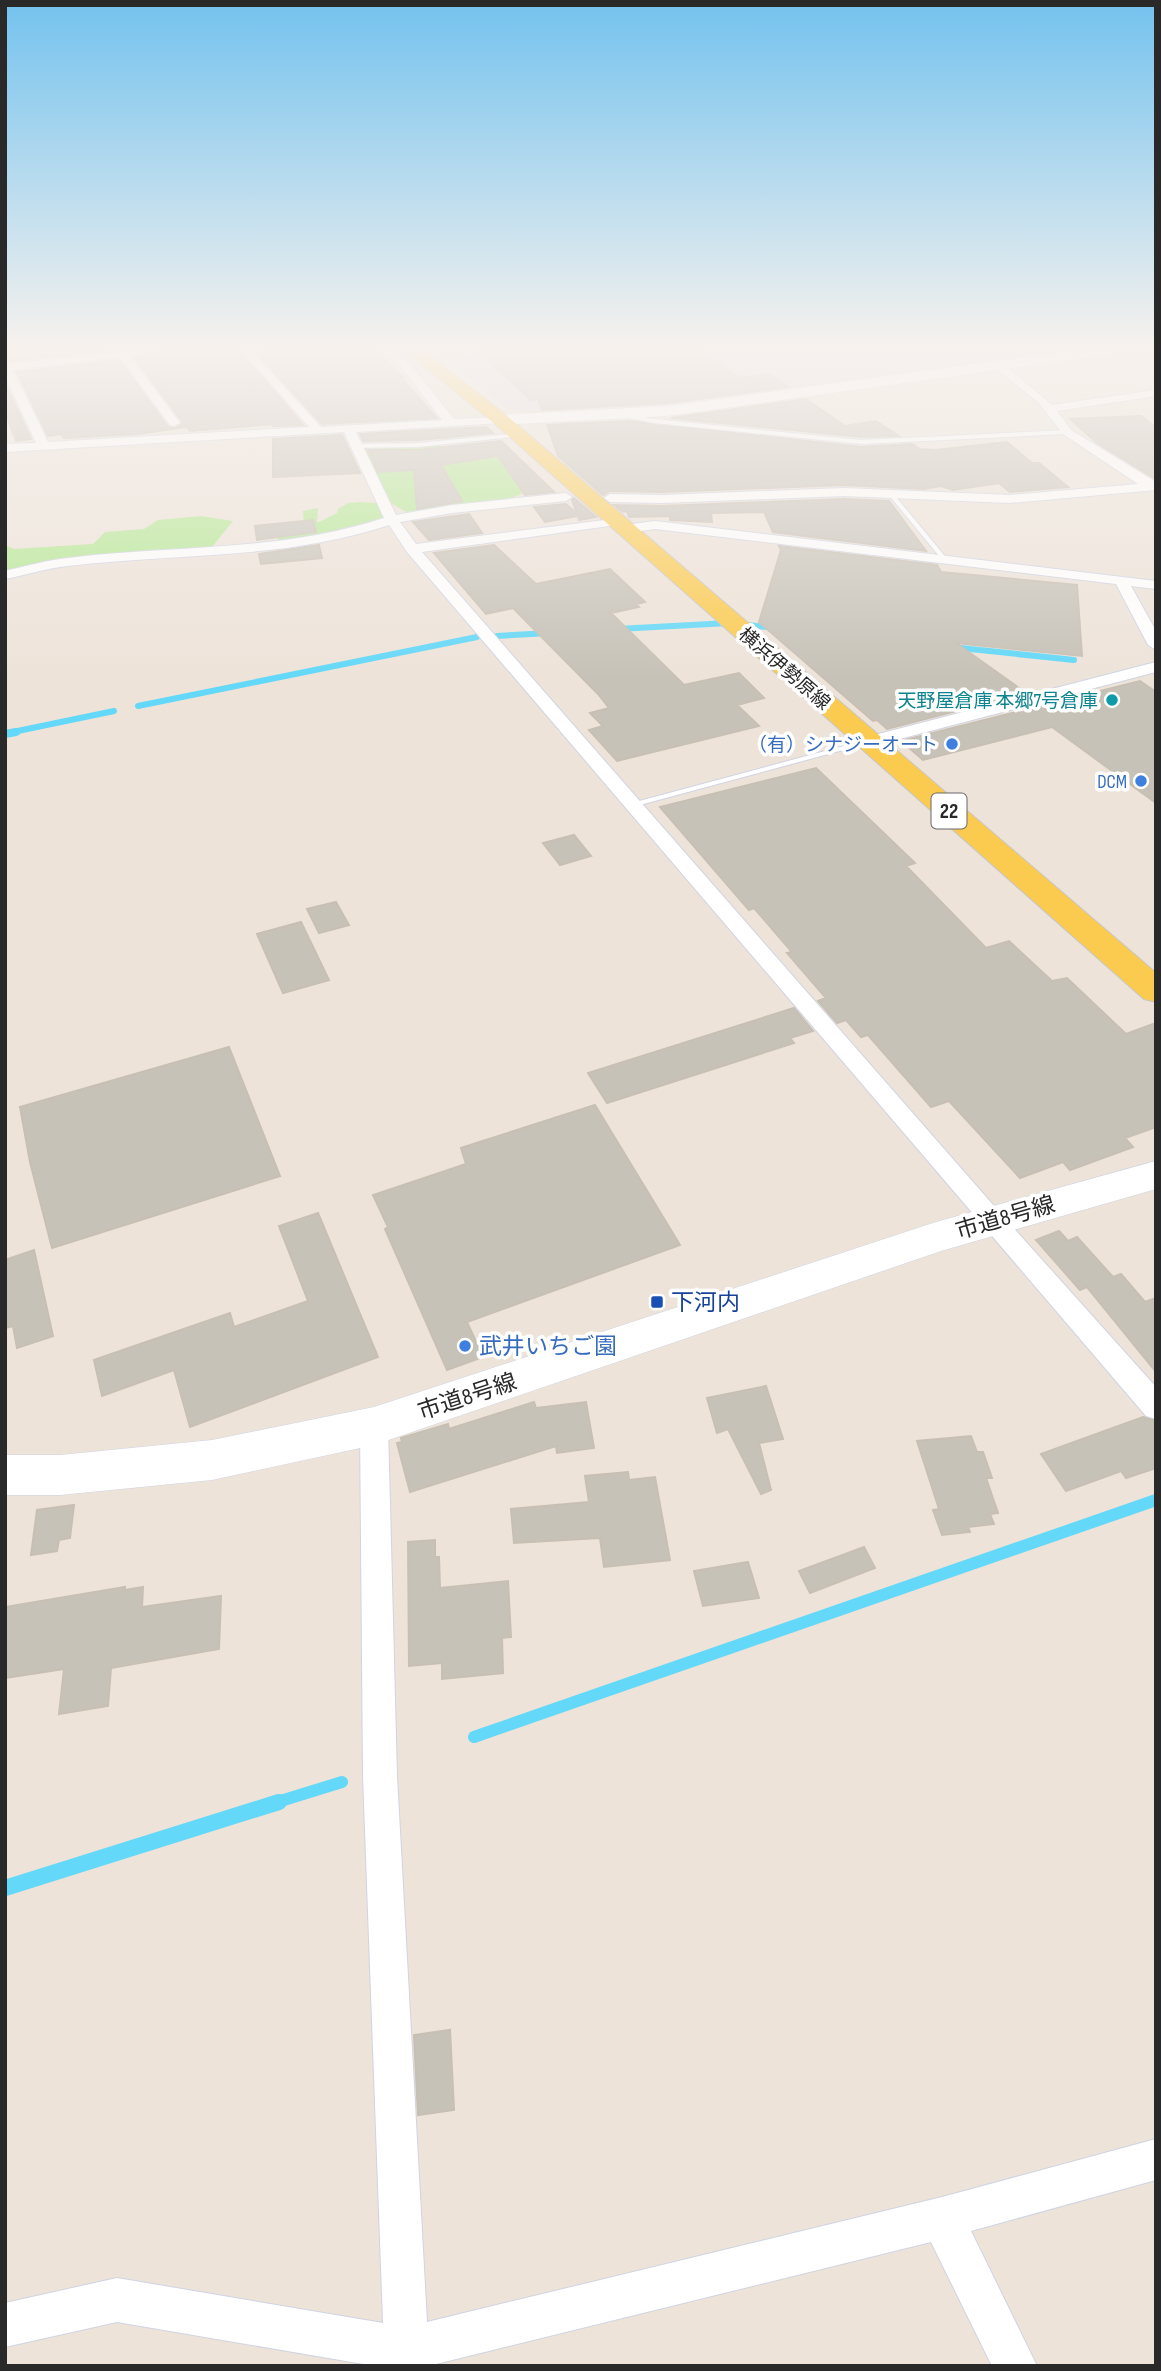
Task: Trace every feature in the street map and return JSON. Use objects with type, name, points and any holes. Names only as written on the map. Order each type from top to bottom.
[{"type":"main road","name":"横浜伊勢原線","points":[[547,460],[1156,990]]},
{"type":"street","points":[[363,460],[392,520],[412,549],[992,1221],[1156,1406]]},
{"type":"street","points":[[1111,460],[1153,486]]},
{"type":"street","points":[[610,498],[662,499],[844,492],[1009,499],[1153,486]]},
{"type":"street","points":[[5,575],[66,562],[271,548],[346,535],[392,520],[452,509],[566,497]]},
{"type":"street","points":[[660,526],[662,499]]},
{"type":"street","points":[[412,549],[621,525],[660,526],[1156,585]]},
{"type":"street","points":[[1121,581],[1156,645]]},
{"type":"street","points":[[869,742],[1156,667]]},
{"type":"street","name":"市道8号線","points":[[5,1475],[60,1475],[212,1460],[374,1426],[936,1237],[1156,1175]]},
{"type":"street","points":[[374,1426],[390,2044],[407,2358]]},
{"type":"street","points":[[5,2325],[117,2300],[407,2358],[1156,2159]]},
{"type":"street","points":[[942,2218],[1014,2366]]},
{"type":"lane","points":[[890,493],[946,561]]},
{"type":"lane","points":[[633,804],[869,742]]},
{"type":"green space","points":[[363,460],[518,460],[537,476],[520,478],[522,494],[511,498],[406,512],[391,503]]},
{"type":"green space","points":[[348,503],[376,503],[390,509],[391,517],[360,529],[279,541],[275,535],[304,526],[303,511],[318,508],[317,523],[337,513],[338,509]]},
{"type":"green space","points":[[201,516],[233,521],[212,547],[196,551],[65,560],[5,570],[5,545],[14,549],[93,544],[105,532],[144,529],[158,520]]},
{"type":"building","points":[[273,460],[354,460],[360,473],[273,477]]},
{"type":"building","points":[[372,460],[475,460],[441,465],[462,501],[417,509],[414,470],[378,472]]},
{"type":"building","points":[[501,460],[520,460],[554,492],[525,495]]},
{"type":"building","points":[[562,460],[1028,460],[1039,463],[1068,487],[1010,492],[999,483],[953,490],[941,486],[924,489],[844,485],[662,492],[610,491],[603,495]]},
{"type":"building","points":[[1124,460],[1156,460],[1156,479]]},
{"type":"building","points":[[574,498],[596,517],[579,520],[578,516],[545,522],[534,507],[566,504],[577,514],[572,500]]},
{"type":"building","points":[[844,499],[889,501],[926,551],[773,532],[764,512],[711,513],[712,522],[670,520],[670,516],[629,517],[627,511],[623,512],[614,505],[662,506]]},
{"type":"building","points":[[469,514],[482,533],[429,540],[413,522]]},
{"type":"building","points":[[313,520],[316,532],[257,540],[255,526]]},
{"type":"building","points":[[319,545],[322,558],[261,564],[259,554]]},
{"type":"building","points":[[494,545],[536,584],[610,569],[645,602],[636,604],[639,607],[611,613],[684,685],[739,673],[764,698],[737,705],[759,726],[617,761],[589,730],[603,726],[590,713],[609,708],[598,694],[513,608],[486,614],[434,553]]},
{"type":"building","points":[[779,546],[937,565],[941,572],[1077,585],[1082,656],[956,643],[1026,693],[887,729],[877,720],[873,721],[759,622],[781,550]]},
{"type":"building","points":[[1140,681],[1156,692],[1156,803],[1052,727],[923,760],[901,741]]},
{"type":"building","points":[[816,768],[915,863],[906,866],[986,948],[1009,941],[1052,981],[1067,978],[1126,1034],[1156,1023],[1156,1127],[1125,1138],[1133,1147],[1070,1170],[1063,1162],[1020,1178],[949,1101],[931,1107],[868,1035],[861,1037],[846,1020],[837,1023],[818,1001],[826,998],[787,953],[792,952],[754,908],[749,910],[660,807]]},
{"type":"building","points":[[574,835],[591,856],[560,865],[543,843]]},
{"type":"building","points":[[336,902],[349,925],[319,933],[307,909]]},
{"type":"building","points":[[301,922],[329,980],[283,993],[257,934]]},
{"type":"building","points":[[794,1008],[813,1031],[790,1038],[794,1043],[607,1103],[588,1073]]},
{"type":"building","points":[[229,1047],[280,1176],[52,1248],[30,1162],[20,1107]]},
{"type":"building","points":[[595,1105],[680,1245],[467,1322],[483,1357],[447,1370],[385,1229],[388,1227],[373,1195],[466,1164],[461,1148]]},
{"type":"building","points":[[318,1213],[378,1357],[190,1427],[174,1370],[102,1396],[94,1360],[230,1313],[234,1327],[308,1301],[279,1226]]},
{"type":"building","points":[[1059,1231],[1068,1241],[1077,1237],[1113,1277],[1121,1274],[1145,1302],[1156,1298],[1156,1372],[1087,1287],[1080,1290],[1036,1240]]},
{"type":"building","points":[[34,1250],[53,1336],[17,1348],[13,1326],[5,1328],[5,1260]]},
{"type":"building","points":[[766,1386],[783,1439],[759,1443],[771,1490],[761,1494],[728,1429],[717,1433],[707,1398]]},
{"type":"building","points":[[534,1402],[536,1408],[586,1402],[594,1448],[557,1453],[556,1446],[410,1492],[397,1443],[402,1442],[401,1438],[448,1424],[449,1429]]},
{"type":"building","points":[[1143,1417],[1156,1421],[1156,1468],[1126,1478],[1121,1471],[1066,1491],[1041,1454]]},
{"type":"building","points":[[971,1436],[977,1452],[983,1452],[992,1478],[986,1478],[998,1513],[990,1514],[994,1524],[968,1527],[970,1532],[942,1535],[933,1510],[939,1509],[917,1441]]},
{"type":"building","points":[[628,1472],[629,1480],[655,1477],[670,1560],[604,1567],[600,1538],[514,1543],[511,1509],[589,1502],[585,1476]]},
{"type":"building","points":[[74,1505],[70,1538],[59,1540],[57,1551],[31,1555],[37,1510]]},
{"type":"building","points":[[435,1540],[435,1557],[439,1557],[440,1588],[508,1581],[511,1637],[502,1638],[503,1673],[442,1679],[442,1663],[409,1666],[408,1542]]},
{"type":"building","points":[[864,1547],[875,1568],[810,1593],[799,1571]]},
{"type":"building","points":[[748,1562],[759,1598],[703,1606],[694,1571]]},
{"type":"building","points":[[125,1587],[125,1590],[143,1587],[142,1607],[221,1596],[219,1649],[111,1668],[108,1706],[59,1714],[64,1669],[5,1678],[5,1607]]},
{"type":"building","points":[[450,2030],[454,2110],[418,2115],[414,2035]]},
{"type":"waterway","points":[[617,629],[729,623],[776,628]]},
{"type":"waterway","points":[[497,636],[549,633]]},
{"type":"waterway","points":[[138,706],[477,637]]},
{"type":"waterway","points":[[951,647],[1074,660]]},
{"type":"waterway","points":[[8,733],[114,711]]},
{"type":"waterway","points":[[5,734],[16,732]]},
{"type":"waterway","points":[[474,1737],[1156,1500]]},
{"type":"waterway","points":[[274,1803],[342,1782]]},
{"type":"waterway","points":[[5,1888],[279,1802]]},
{"type":"place","name":"天野屋倉庫 本郷7号倉庫","points":[[1112,700]]},
{"type":"place","name":"（有）シナジーオート","points":[[952,744]]},
{"type":"place","name":"DCM","points":[[1141,781]]},
{"type":"place","name":"下河内","points":[[657,1302]]},
{"type":"place","name":"武井いちご園","points":[[465,1346]]}]
